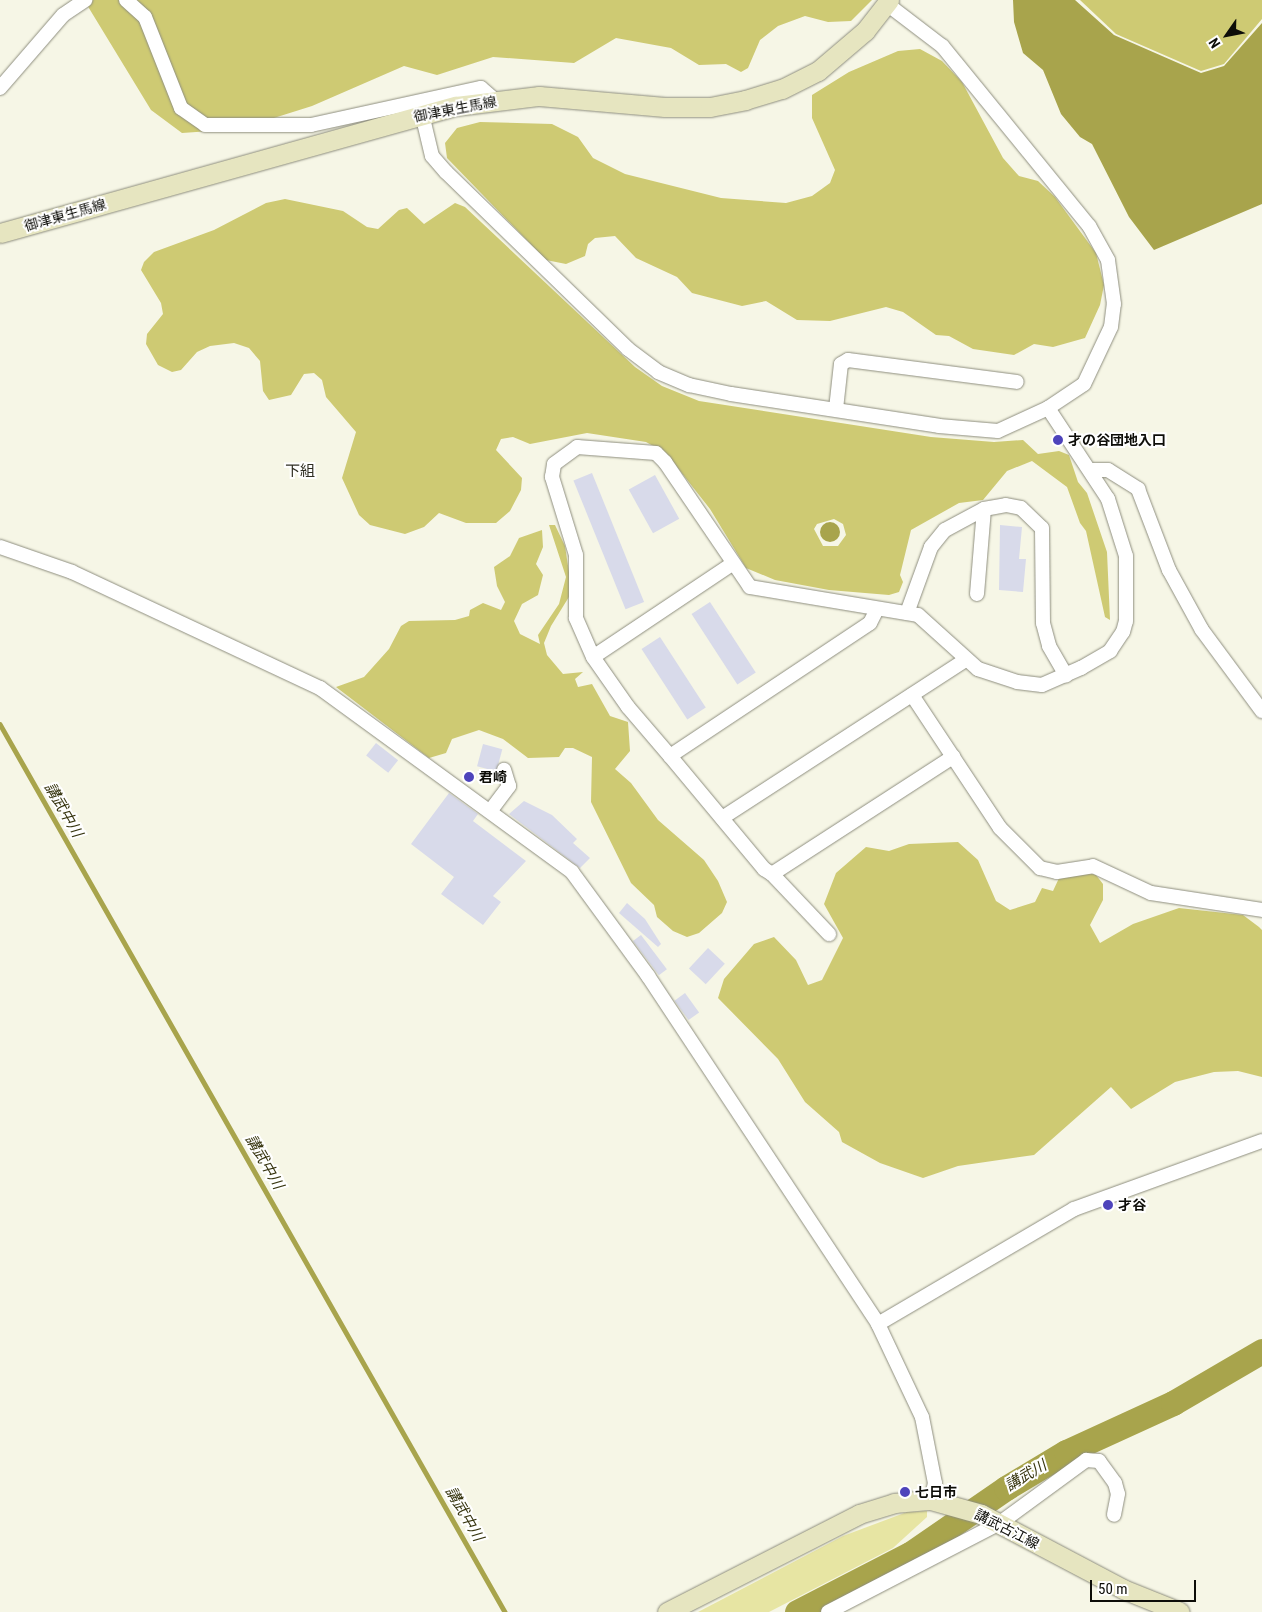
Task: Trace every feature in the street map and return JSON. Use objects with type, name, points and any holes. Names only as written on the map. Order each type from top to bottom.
[{"type":"main road","name":"御津東生馬線","points":[[0,233],[422,114],[495,100],[539,96],[692,107],[745,100],[782,89],[818,71],[844,52],[888,2]]},
{"type":"main road","name":"講武古江線","points":[[667,1612],[859,1514],[894,1503],[940,1501],[996,1522],[1123,1589],[1180,1612]]},
{"type":"street","points":[[0,88],[63,14],[85,0]]},
{"type":"street","points":[[126,0],[144,17],[181,108],[205,125],[311,126],[481,88],[495,100]]},
{"type":"street","points":[[422,114],[432,156],[446,172],[615,337],[658,372],[690,385],[731,394],[939,426],[998,431],[1048,408],[1084,384],[1101,354],[1114,304],[1108,260],[1088,226],[942,46],[888,2]]},
{"type":"street","points":[[836,409],[841,364],[848,360],[1017,382]]},
{"type":"street","points":[[829,934],[772,874],[764,869],[628,707],[593,657],[576,618],[576,555],[552,477],[554,464],[564,453],[577,447],[656,454],[665,462],[732,564],[750,587],[761,591],[876,611],[907,613],[928,622],[965,660],[994,676],[1017,682],[1042,685],[1066,676],[1110,651],[1126,621],[1122,536],[1116,516],[1092,470],[1048,408]]},
{"type":"street","points":[[1092,470],[1108,470],[1138,489],[1170,570],[1202,630],[1262,711]]},
{"type":"street","points":[[907,613],[937,538],[958,521],[984,509],[1006,505],[1021,508],[1042,528],[1043,623],[1049,646],[1066,676]]},
{"type":"street","points":[[977,594],[984,509]]},
{"type":"street","points":[[0,547],[72,572],[320,688],[491,810],[572,872],[648,976],[878,1324],[922,1418],[940,1501]]},
{"type":"street","points":[[593,657],[732,564]]},
{"type":"street","points":[[670,756],[870,623],[876,611]]},
{"type":"street","points":[[722,818],[965,660]]},
{"type":"street","points":[[912,695],[1000,828],[1040,868],[1057,872],[1093,866],[1152,893],[1262,910]]},
{"type":"street","points":[[772,874],[953,757]]},
{"type":"street","points":[[491,810],[509,786],[504,770]]},
{"type":"street","points":[[878,1324],[1074,1209],[1262,1141]]},
{"type":"street","points":[[828,1612],[996,1522],[1066,1471],[1090,1459],[1102,1464],[1117,1488],[1114,1515]]},
{"type":"shaded area","points":[[84,0],[872,0],[851,21],[828,22],[805,16],[778,26],[760,40],[748,68],[741,72],[726,64],[699,65],[671,48],[616,38],[574,63],[493,57],[437,75],[404,66],[312,106],[239,129],[182,133],[151,110]]},
{"type":"shaded area","points":[[1013,0],[1075,0],[1114,35],[1201,73],[1224,66],[1262,23],[1262,204],[1154,250],[1129,217],[1092,144],[1080,137],[1061,114],[1043,70],[1023,53],[1014,22]]},
{"type":"shaded area","points":[[1080,0],[1262,0],[1262,19],[1224,64],[1201,71],[1116,34]]},
{"type":"shaded area","points":[[920,49],[942,61],[962,82],[1003,158],[1019,176],[1038,181],[1055,197],[1096,253],[1104,285],[1100,305],[1085,338],[1053,347],[1034,344],[1014,355],[973,349],[949,336],[936,335],[903,312],[886,307],[830,321],[797,320],[766,301],[742,306],[692,293],[677,277],[636,258],[615,236],[595,238],[588,244],[585,256],[566,264],[546,260],[447,158],[445,143],[457,128],[480,122],[552,124],[578,137],[593,158],[625,174],[721,198],[786,203],[812,196],[830,183],[835,170],[812,118],[812,95],[849,72],[898,51]]},
{"type":"shaded area","points":[[285,199],[343,211],[367,227],[378,229],[399,210],[407,208],[424,224],[455,203],[465,207],[635,367],[662,386],[699,401],[931,437],[994,442],[1023,440],[1038,454],[1059,451],[1069,455],[1078,482],[1087,493],[1107,552],[1110,620],[1105,617],[1086,531],[1080,523],[1067,487],[1032,461],[1007,471],[983,500],[959,503],[911,530],[900,575],[903,582],[899,592],[889,595],[829,590],[775,580],[746,568],[710,509],[666,453],[646,442],[587,433],[530,444],[513,437],[501,439],[496,450],[522,478],[521,490],[510,511],[496,523],[466,523],[439,513],[424,527],[405,534],[370,525],[359,515],[342,478],[356,432],[326,397],[322,380],[314,373],[304,374],[291,395],[269,400],[263,391],[260,361],[249,348],[234,343],[210,346],[197,352],[181,370],[172,372],[158,365],[146,344],[147,334],[163,314],[161,303],[141,270],[144,262],[154,252],[214,230],[266,203]],"holes":[[[834,519],[843,524],[846,535],[838,546],[823,546],[814,529],[817,524]]]},
{"type":"shaded area","points":[[830,522],[837,525],[840,532],[837,539],[830,542],[823,539],[820,532],[823,525]]},
{"type":"shaded area","points":[[549,525],[555,525],[565,546],[572,592],[551,626],[544,643],[547,655],[563,674],[583,672],[575,679],[578,687],[592,684],[610,716],[628,722],[630,751],[615,769],[631,783],[658,820],[704,860],[718,881],[727,902],[722,913],[699,933],[687,937],[673,931],[657,917],[654,905],[631,883],[591,802],[592,757],[573,748],[565,748],[559,757],[528,758],[503,739],[479,730],[452,739],[446,753],[429,758],[336,687],[364,677],[389,649],[401,626],[409,621],[455,620],[469,616],[470,610],[483,603],[501,610],[505,602],[497,586],[494,567],[510,556],[519,538],[542,530],[543,547],[536,564],[543,575],[538,595],[522,604],[514,621],[520,634],[540,644],[538,635],[559,604],[566,577]]},
{"type":"shaded area","points":[[958,842],[978,860],[996,901],[1010,910],[1035,902],[1042,888],[1053,891],[1060,876],[1084,872],[1096,875],[1103,884],[1103,900],[1090,925],[1100,943],[1133,924],[1179,908],[1243,915],[1259,927],[1262,930],[1262,1077],[1238,1071],[1214,1072],[1175,1082],[1131,1109],[1111,1087],[1034,1155],[958,1166],[923,1178],[880,1163],[842,1142],[839,1132],[805,1102],[778,1059],[718,998],[724,979],[754,944],[774,937],[796,960],[808,985],[822,980],[843,938],[824,904],[836,873],[866,847],[889,851],[909,844]]},
{"type":"shaded area","points":[[927,1511],[927,1517],[893,1548],[769,1612],[698,1612],[843,1536],[907,1512]]},
{"type":"building","points":[[592,473],[644,602],[626,609],[573,480]]},
{"type":"building","points":[[655,475],[679,519],[653,533],[629,490]]},
{"type":"building","points":[[1000,525],[1022,527],[1019,559],[1026,559],[1023,592],[999,590]]},
{"type":"building","points":[[710,602],[756,672],[737,684],[692,614]]},
{"type":"building","points":[[660,637],[706,707],[687,719],[642,649]]},
{"type":"building","points":[[376,743],[398,760],[388,773],[366,756]]},
{"type":"building","points":[[483,744],[502,749],[496,771],[477,766]]},
{"type":"building","points":[[449,793],[478,814],[473,821],[526,861],[493,896],[501,902],[483,925],[441,894],[454,877],[411,844]]},
{"type":"building","points":[[524,801],[552,815],[577,839],[573,843],[590,858],[580,868],[509,814]]},
{"type":"building","points":[[627,903],[645,919],[661,944],[658,947],[619,913]]},
{"type":"building","points":[[641,935],[667,969],[659,975],[633,941]]},
{"type":"building","points":[[708,948],[725,964],[706,984],[689,968]]},
{"type":"building","points":[[685,993],[699,1012],[689,1020],[674,1001]]},
{"type":"waterway","name":"講武中川","points":[[0,724],[505,1612]]},
{"type":"waterway","name":"講武川","points":[[797,1612],[910,1554],[1006,1488],[1066,1452],[1173,1403],[1262,1351]]},
{"type":"place","name":"才の谷団地入口","points":[[1058,440]]},
{"type":"place","name":"君崎","points":[[469,777]]},
{"type":"place","name":"才谷","points":[[1108,1205]]},
{"type":"place","name":"七日市","points":[[905,1492]]},
{"type":"district","name":"下組","points":[[300,472]]}]
